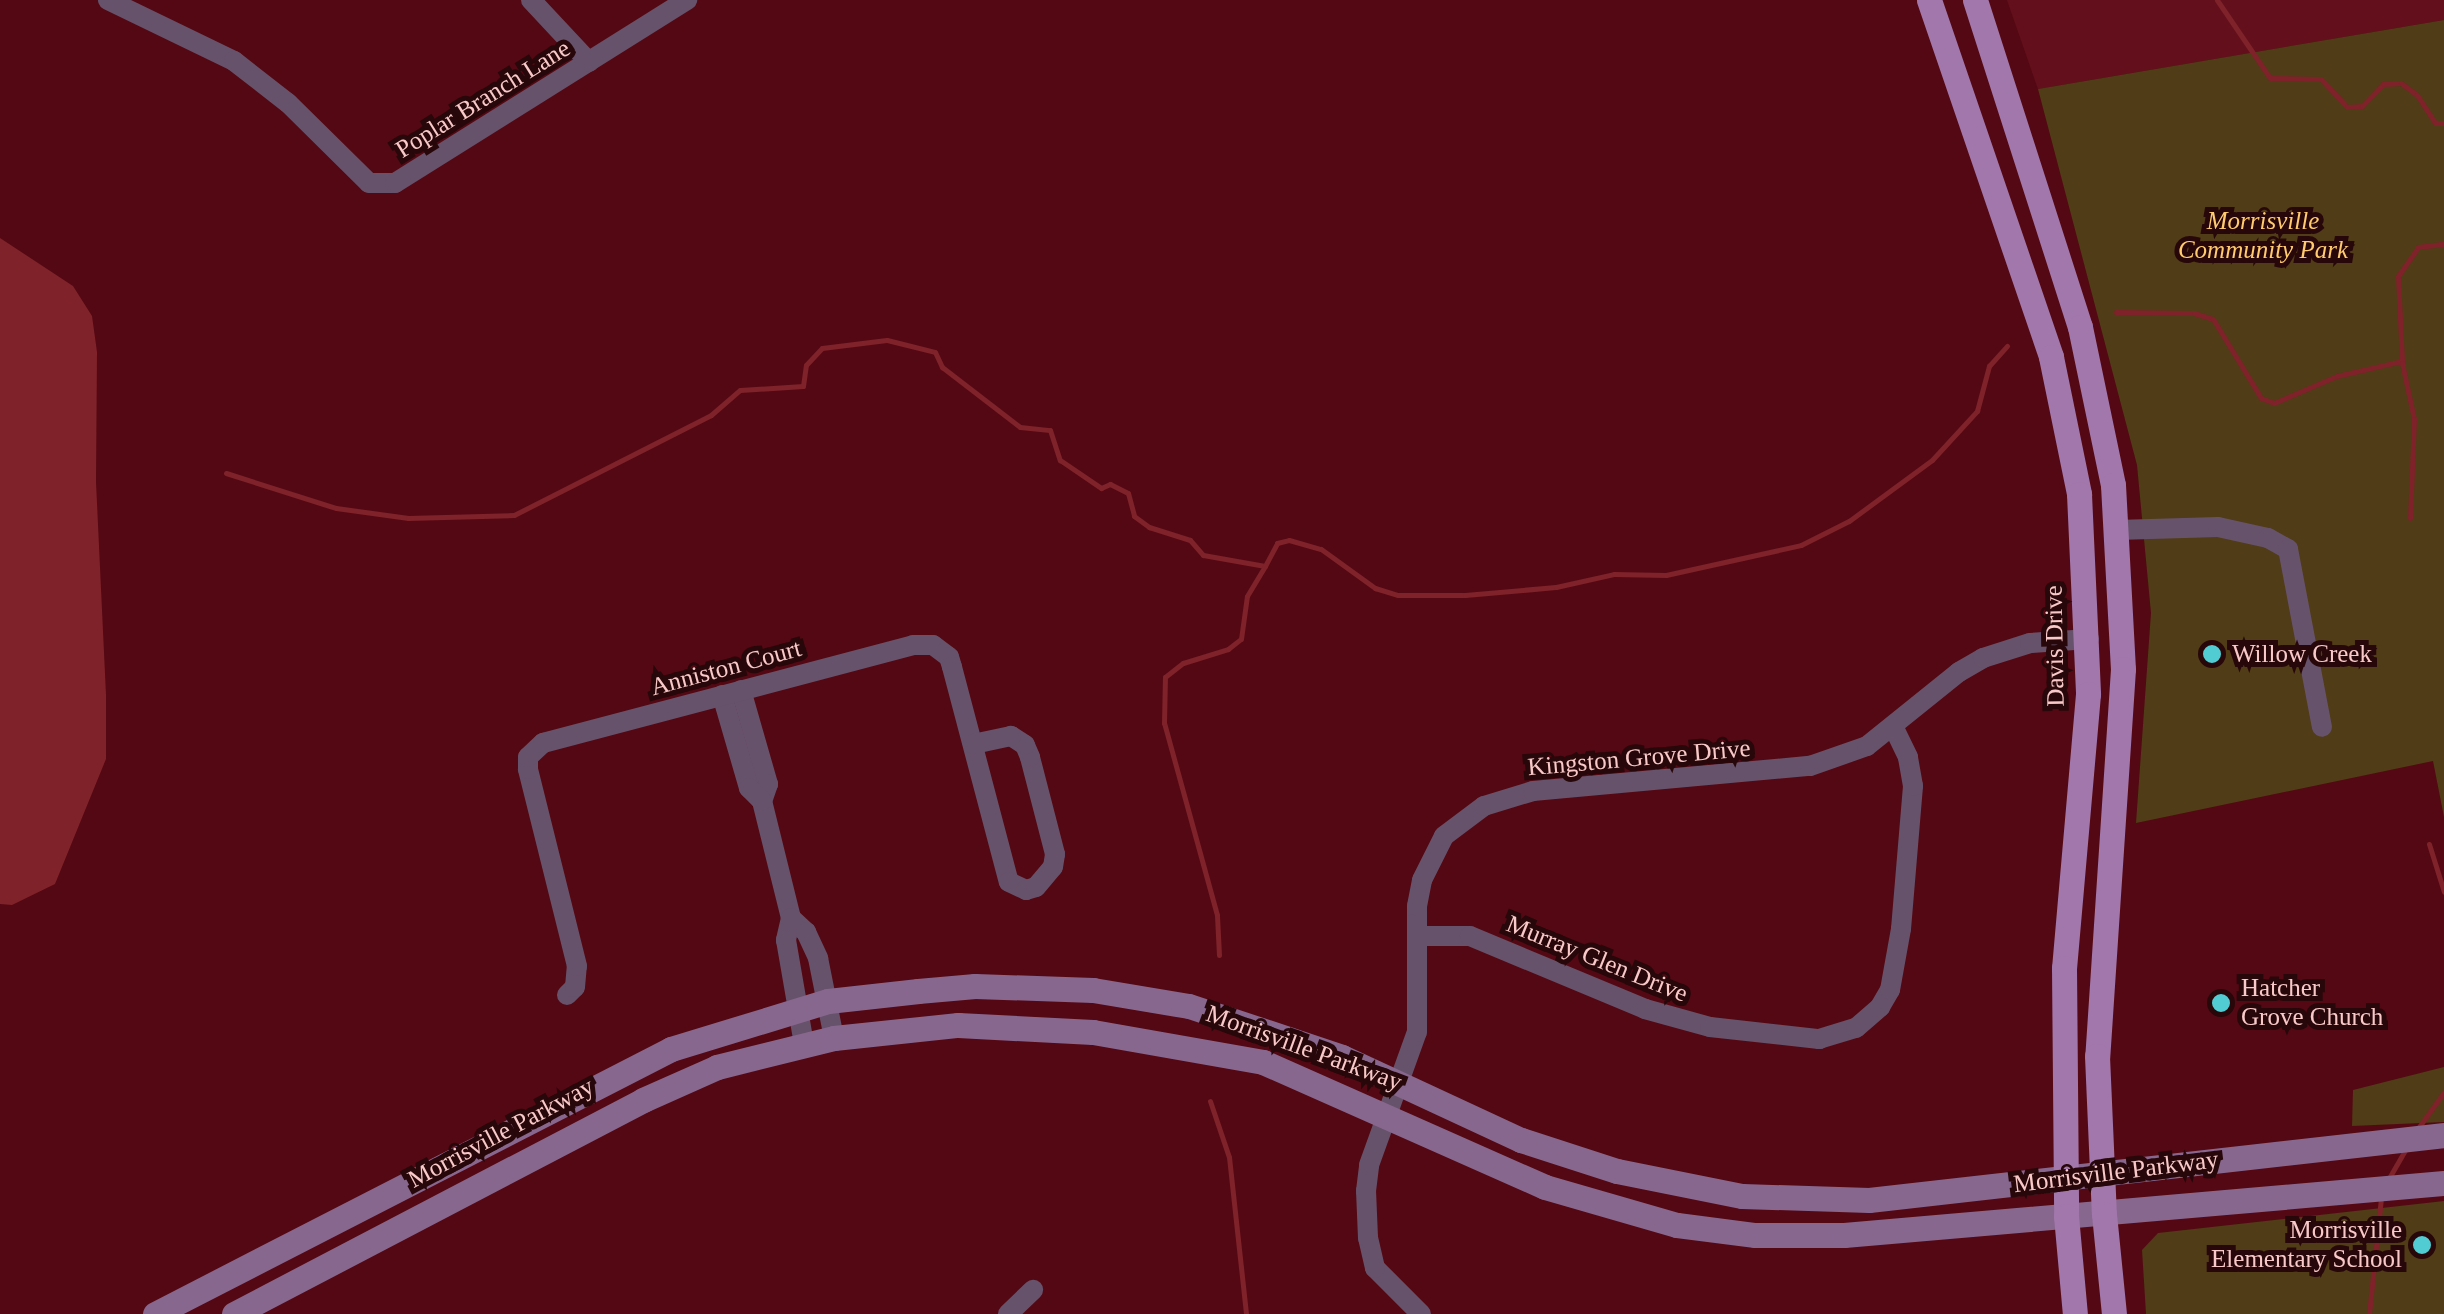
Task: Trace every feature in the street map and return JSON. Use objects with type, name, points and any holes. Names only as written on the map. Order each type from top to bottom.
[{"type":"main road","name":"Davis Drive","points":[[1929,0],[2051,357],[2079,494],[2089,639],[2088,694],[2064,968],[2066,1216],[2075,1314]]},
{"type":"main road","points":[[1975,0],[2080,327],[2107,441],[2117,530],[2123,670],[2100,954],[2097,1056],[2104,1214],[2114,1314]]},
{"type":"main road","name":"Morrisville Parkway","points":[[155,1314],[617,1073],[706,1036],[828,1002],[975,986],[1094,990],[1236,1018],[1402,1083],[1522,1140],[1617,1171],[1742,1196],[1870,1200],[2444,1135]]},
{"type":"main road","name":"Morrisville Parkway","points":[[234,1314],[643,1100],[717,1067],[834,1038],[958,1025],[1093,1032],[1263,1062],[1545,1188],[1677,1225],[1799,1236],[2104,1214],[2444,1183]]},
{"type":"street","name":"Poplar Branch Lane","points":[[108,0],[234,61],[288,103],[369,183],[395,183],[414,173],[688,0]]},
{"type":"street","points":[[531,0],[589,62]]},
{"type":"street","points":[[2117,530],[2218,527],[2268,538],[2288,549],[2322,727]]},
{"type":"street","name":"Kingston Grove Drive","points":[[1422,1314],[1394,1291],[1370,1254],[1369,1165],[1386,1114],[1402,1083],[1420,1013],[1418,906],[1431,858],[1462,820],[1502,798],[1533,791],[1810,766],[1867,746],[1982,658],[2030,643],[2089,639]]},
{"type":"street","name":"Anniston Court","points":[[567,994],[575,987],[577,966],[528,769],[534,748],[558,738],[913,645],[934,645],[948,657],[973,744]]},
{"type":"street","points":[[732,692],[749,788],[762,801],[791,918],[786,940],[804,1044]]},
{"type":"street","name":"Murray Glen Drive","points":[[1420,936],[1470,936],[1645,1009],[1710,1027],[1819,1040],[1856,1028],[1880,1007],[1890,990],[1900,944],[1914,786],[1908,756],[1894,728]]},
{"type":"street","points":[[1010,736],[1024,745],[1030,757],[1055,854],[1053,867],[1036,888],[1026,890],[1010,882],[973,744],[1010,736]]},
{"type":"street","points":[[791,918],[812,942],[834,1038]]},
{"type":"street","points":[[1008,1314],[1033,1290]]},
{"type":"shaded area","points":[[2007,0],[2444,0],[2444,20],[2038,89]]},
{"type":"shaded area","points":[[0,238],[73,286],[92,316],[97,352],[96,482],[106,695],[106,759],[55,884],[12,905],[0,904]]},
{"type":"green space","name":"Morrisville Community Park","points":[[2444,20],[2444,817],[2433,761],[2136,823],[2151,613],[2137,465],[2038,89]]},
{"type":"green space","points":[[2444,1067],[2444,1122],[2352,1126],[2353,1090]]},
{"type":"green space","points":[[2444,1201],[2444,1314],[2146,1314],[2142,1250],[2158,1233]]},
{"type":"waterway","points":[[2217,0],[2270,78],[2321,79],[2347,107],[2362,106],[2383,84],[2401,83],[2417,95],[2435,123],[2444,123]]},
{"type":"waterway","points":[[2116,312],[2194,313],[2213,319],[2261,398],[2274,403],[2337,376],[2402,361],[2398,276],[2418,247],[2444,244]]},
{"type":"waterway","points":[[226,473],[336,508],[408,518],[514,515],[711,415],[740,390],[803,386],[806,365],[822,348],[887,340],[935,352],[942,367],[1020,427],[1050,430],[1060,460],[1101,488],[1110,484],[1128,493],[1134,516],[1149,527],[1190,540],[1203,555],[1265,566],[1277,543],[1289,540],[1321,549],[1375,588],[1398,595],[1465,595],[1556,587],[1614,574],[1666,575],[1801,545],[1849,521],[1932,460],[1977,411],[1989,366],[2007,346]]},
{"type":"waterway","points":[[2402,363],[2414,419],[2410,518]]},
{"type":"waterway","points":[[1219,955],[1217,915],[1164,723],[1165,677],[1183,663],[1228,649],[1241,639],[1247,596],[1265,566]]},
{"type":"waterway","points":[[2429,844],[2444,892]]},
{"type":"waterway","points":[[2416,1131],[2444,1092]]},
{"type":"waterway","points":[[1210,1101],[1229,1157],[1246,1314]]},
{"type":"waterway","points":[[2389,1178],[2406,1149]]},
{"type":"waterway","points":[[2369,1314],[2381,1198]]},
{"type":"place","name":"Willow Creek","points":[[2212,654]]},
{"type":"place","name":"Hatcher Grove Church","points":[[2221,1003]]},
{"type":"place","name":"Morrisville Elementary School","points":[[2422,1245]]}]
